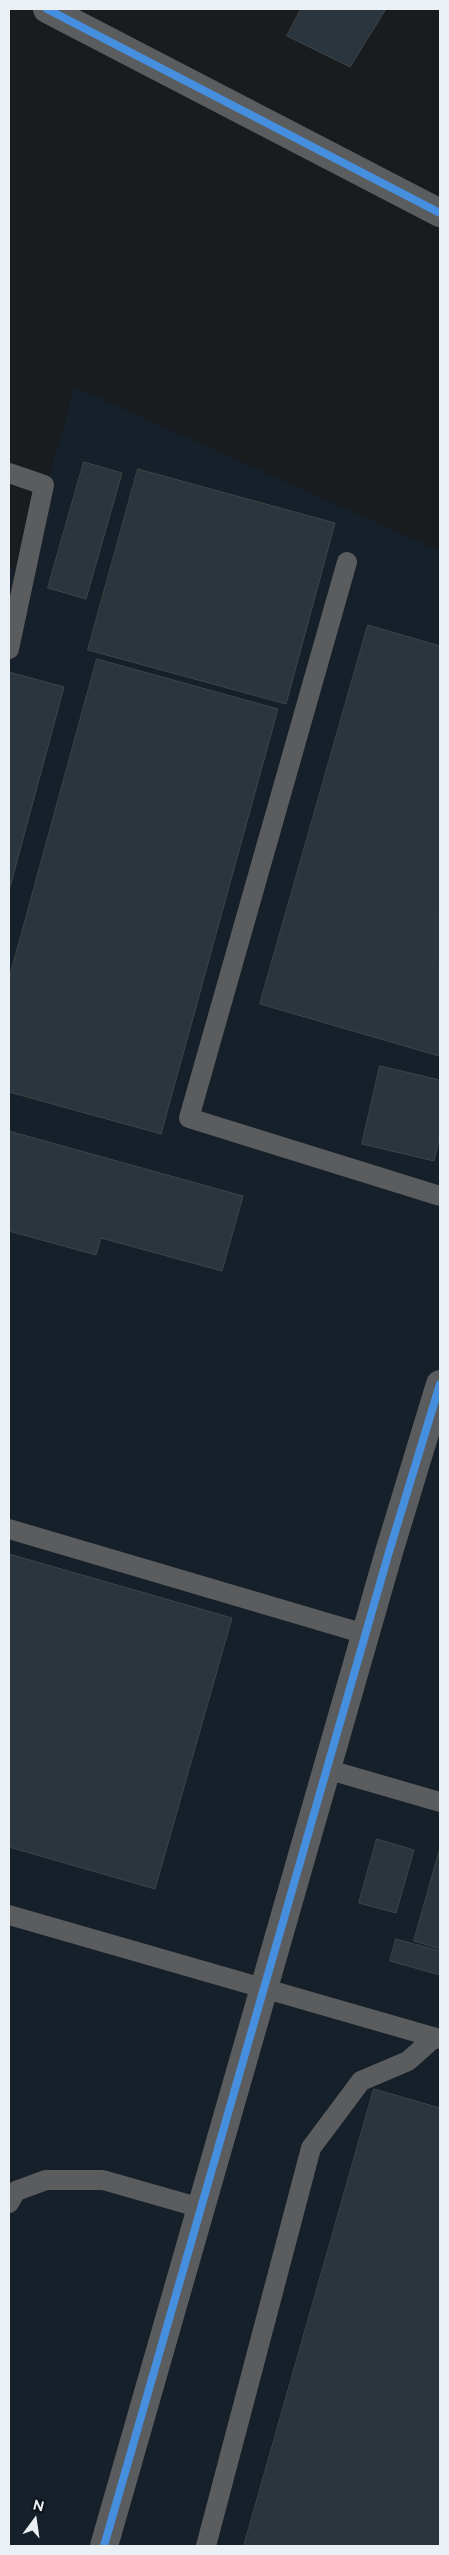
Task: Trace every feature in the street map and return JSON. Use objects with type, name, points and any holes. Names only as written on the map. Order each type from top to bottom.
[{"type":"street","points":[[47,9],[440,213]]},
{"type":"street","points":[[104,2546],[365,1634],[440,1384]]},
{"type":"lane","points":[[9,473],[44,485],[9,649]]},
{"type":"lane","points":[[347,562],[189,1118],[440,1196]]},
{"type":"lane","points":[[9,1529],[365,1634]]},
{"type":"lane","points":[[326,1769],[440,1802]]},
{"type":"lane","points":[[9,1915],[264,1990],[437,2038]]},
{"type":"lane","points":[[206,2546],[311,2148],[361,2081],[408,2061],[437,2038]]},
{"type":"lane","points":[[9,2203],[16,2191],[46,2180],[103,2180],[201,2208]]},
{"type":"shaded area","points":[[75,387],[440,551],[440,2546],[9,2546],[9,567],[21,571]]},
{"type":"building","points":[[301,9],[386,9],[350,67],[287,36]]},
{"type":"building","points":[[84,462],[122,473],[86,599],[48,588]]},
{"type":"building","points":[[138,469],[335,523],[286,704],[88,650]]},
{"type":"building","points":[[368,625],[440,646],[439,1056],[260,1004]]},
{"type":"building","points":[[97,659],[278,709],[161,1134],[9,1092],[9,979]]},
{"type":"building","points":[[9,672],[64,687],[10,887],[9,886]]},
{"type":"building","points":[[380,1066],[440,1080],[440,1135],[434,1161],[362,1144]]},
{"type":"building","points":[[9,1131],[243,1196],[222,1271],[101,1238],[96,1255],[9,1231]]},
{"type":"building","points":[[9,1554],[232,1618],[155,1889],[9,1847]]},
{"type":"building","points":[[377,1839],[414,1850],[396,1913],[359,1903]]},
{"type":"building","points":[[440,1848],[440,1949],[414,1941]]},
{"type":"building","points":[[396,1939],[440,1951],[440,1975],[390,1961]]},
{"type":"building","points":[[374,2089],[440,2108],[440,2546],[244,2546]]},
{"type":"cycle path","points":[[47,9],[440,213]]},
{"type":"cycle path","points":[[104,2546],[389,1552],[440,1384]]}]
